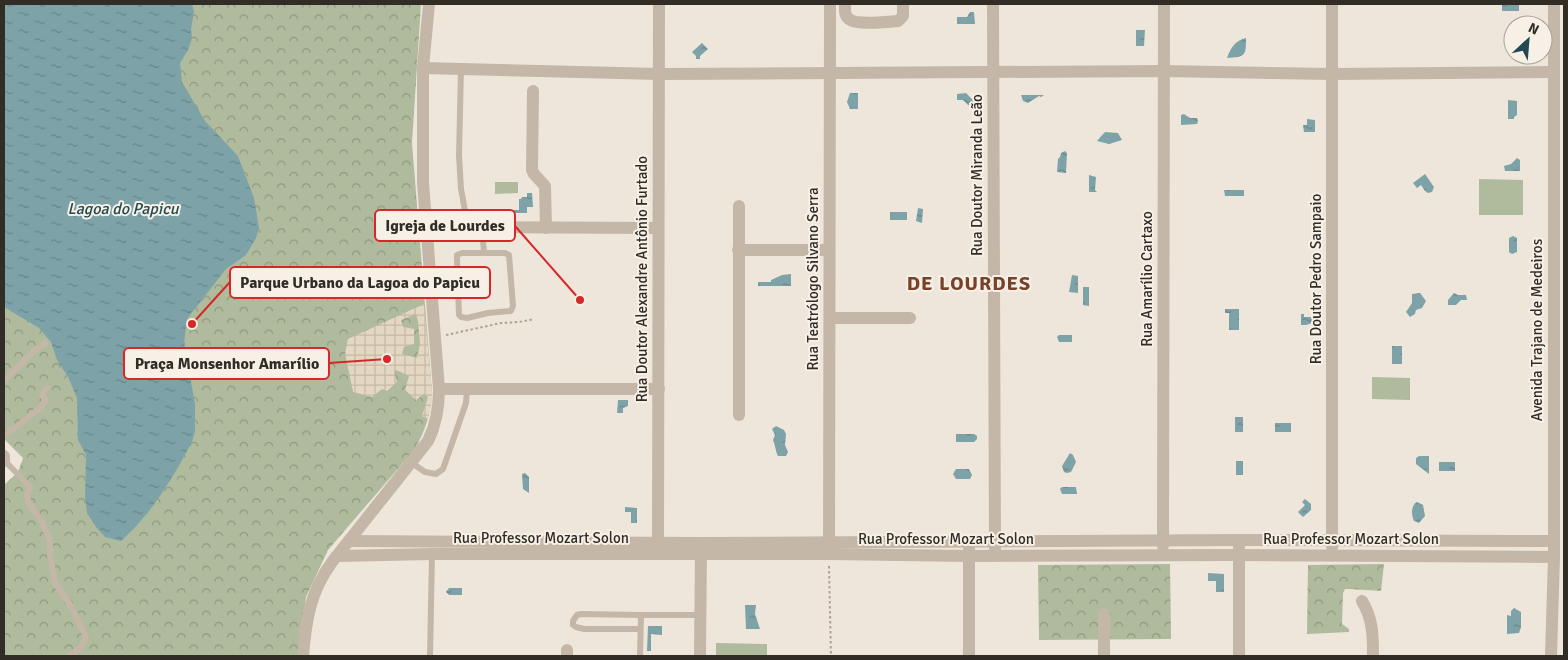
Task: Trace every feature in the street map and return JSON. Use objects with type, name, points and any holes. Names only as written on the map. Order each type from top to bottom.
[{"type":"street","points":[[303,656],[306,624],[312,597],[327,569],[428,441],[433,429],[439,402],[422,165],[423,68],[429,4]]},
{"type":"street","name":"Rua Doutor Alexandre Antônio Furtado","points":[[658,548],[660,4]]},
{"type":"street","name":"Rua Teatrólogo Silvano Serra","points":[[829,554],[830,4]]},
{"type":"street","points":[[845,4],[845,14],[855,22],[898,22],[903,16],[903,4]]},
{"type":"street","name":"Rua Doutor Miranda Leão","points":[[993,4],[996,556]]},
{"type":"street","name":"Rua Amarílio Cartaxo","points":[[1163,555],[1164,4]]},
{"type":"street","name":"Rua Doutor Pedro Sampaio","points":[[1332,4],[1332,555]]},
{"type":"street","name":"Avenida Trajano de Medeiros","points":[[1551,656],[1559,286],[1554,4]]},
{"type":"street","points":[[423,68],[659,74],[1164,71],[1332,74],[1554,72]]},
{"type":"street","points":[[533,91],[532,170],[545,186],[546,228]]},
{"type":"street","points":[[739,206],[739,415]]},
{"type":"street","points":[[425,227],[658,228]]},
{"type":"street","points":[[738,250],[829,250]]},
{"type":"street","points":[[830,318],[910,318]]},
{"type":"street","points":[[439,389],[659,389]]},
{"type":"street","points":[[1239,540],[1240,656]]},
{"type":"street","name":"Rua Professor Mozart Solon","points":[[349,541],[701,548],[829,554],[969,556],[1332,555],[1554,557]]},
{"type":"street","name":"Rua Professor Mozart Solon","points":[[701,548],[829,541],[1553,541]]},
{"type":"street","points":[[969,542],[969,656]]},
{"type":"street","name":"Rua Professor Mozart Solon","points":[[338,556],[658,548]]},
{"type":"street","points":[[700,656],[701,548]]},
{"type":"street","points":[[1362,601],[1369,613],[1372,624],[1373,656]]},
{"type":"street","points":[[1104,614],[1104,656]]},
{"type":"lane","points":[[461,70],[459,154],[468,227]]},
{"type":"lane","points":[[482,227],[484,253]]},
{"type":"lane","points":[[462,253],[484,253],[505,253],[509,255],[512,309],[509,312],[488,313],[464,318],[459,315],[457,255],[462,253]]},
{"type":"lane","points":[[4,381],[45,343]]},
{"type":"lane","points":[[4,436],[44,403],[46,400],[42,395],[47,388]]},
{"type":"lane","points":[[412,463],[430,474],[436,474],[443,468],[466,403],[467,389]]},
{"type":"lane","points":[[4,460],[30,487],[27,495],[28,502],[42,522],[50,540],[50,556],[54,582],[71,606],[86,637],[78,651],[69,656]]},
{"type":"lane","points":[[430,656],[432,554]]},
{"type":"lane","points":[[640,629],[584,629],[576,627],[573,621],[577,615],[581,614],[700,615]]},
{"type":"lane","points":[[640,656],[641,615]]},
{"type":"path","points":[[434,338],[501,322],[519,322],[534,319]]},
{"type":"path","points":[[829,554],[831,656]]},
{"type":"green space","points":[[4,4],[421,4],[412,143],[432,392],[429,415],[414,450],[328,550],[306,597],[298,656],[4,656],[4,485],[18,472],[23,458],[4,439]]},
{"type":"green space","points":[[1479,179],[1523,180],[1523,215],[1479,215]]},
{"type":"green space","points":[[495,182],[518,182],[518,193],[495,194]]},
{"type":"green space","points":[[1372,377],[1410,378],[1410,400],[1372,399]]},
{"type":"green space","points":[[1170,564],[1171,639],[1039,640],[1038,565]]},
{"type":"green space","points":[[1384,564],[1381,591],[1345,589],[1343,593],[1342,624],[1349,629],[1349,632],[1307,634],[1308,565]]},
{"type":"green space","points":[[716,643],[767,644],[767,656],[716,656]]},
{"type":"shaded area","points":[[424,304],[432,392],[428,419],[422,416],[428,397],[424,394],[416,400],[405,390],[409,376],[396,370],[394,372],[397,382],[387,391],[382,389],[372,397],[353,392],[345,353],[348,339]],"holes":[[[416,314],[420,344],[417,358],[402,354],[404,347],[414,344],[414,329],[403,327],[401,320]]]},
{"type":"water","name":"Lagoa do Papicu","points":[[4,4],[192,4],[194,12],[191,29],[192,38],[188,50],[180,63],[182,82],[205,121],[238,156],[254,198],[259,228],[256,238],[246,255],[226,269],[187,319],[184,343],[195,404],[195,431],[192,442],[152,507],[121,541],[105,537],[87,513],[85,498],[86,455],[78,440],[77,398],[68,377],[57,360],[51,342],[39,328],[4,307]]},
{"type":"water","points":[[1502,4],[1519,4],[1519,11],[1502,11]]},
{"type":"water","points":[[970,12],[974,12],[975,24],[957,24],[957,17],[967,17]]},
{"type":"water","points":[[1136,30],[1145,30],[1144,46],[1136,46]]},
{"type":"water","points":[[1246,38],[1245,52],[1238,57],[1227,58],[1234,45]]},
{"type":"water","points":[[702,43],[708,49],[700,56],[700,59],[696,59],[692,52]]},
{"type":"water","points":[[850,93],[858,93],[858,109],[850,109],[847,102]]},
{"type":"water","points":[[966,93],[975,102],[974,105],[968,105],[963,100],[957,100],[957,94]]},
{"type":"water","points":[[1021,95],[1044,95],[1028,103],[1023,101]]},
{"type":"water","points":[[1508,100],[1517,101],[1517,115],[1514,119],[1508,119]]},
{"type":"water","points":[[1184,114],[1190,118],[1197,118],[1197,124],[1181,125],[1181,115]]},
{"type":"water","points":[[1307,119],[1315,120],[1315,132],[1304,132],[1303,125],[1307,125]]},
{"type":"water","points":[[1105,132],[1118,133],[1122,140],[1109,144],[1097,141]]},
{"type":"water","points":[[1065,151],[1067,153],[1066,173],[1057,172],[1058,159],[1061,153]]},
{"type":"water","points":[[1517,158],[1520,160],[1520,171],[1505,171],[1504,166],[1511,164]]},
{"type":"water","points":[[1425,174],[1434,187],[1432,192],[1428,193],[1421,185],[1417,188],[1413,183]]},
{"type":"water","points":[[1089,175],[1096,177],[1095,190],[1097,192],[1089,192]]},
{"type":"water","points":[[1224,190],[1244,190],[1244,196],[1225,196]]},
{"type":"water","points":[[527,193],[532,193],[533,207],[527,207],[527,213],[511,213],[511,210],[519,210],[519,199],[527,197]]},
{"type":"water","points":[[918,208],[923,209],[922,223],[916,221]]},
{"type":"water","points":[[890,212],[907,212],[907,220],[890,220]]},
{"type":"water","points":[[1513,236],[1517,238],[1517,252],[1512,254],[1509,252],[1509,238]]},
{"type":"water","points":[[791,274],[791,286],[758,286],[758,282],[771,282],[771,280],[782,275]]},
{"type":"water","points":[[1072,275],[1078,276],[1078,293],[1069,292]]},
{"type":"water","points":[[1083,287],[1089,287],[1089,306],[1083,305]]},
{"type":"water","points":[[1420,293],[1426,301],[1422,308],[1416,310],[1415,314],[1410,317],[1406,312],[1412,303],[1412,294]]},
{"type":"water","points":[[1454,293],[1466,295],[1467,300],[1461,300],[1456,305],[1448,305],[1448,300]]},
{"type":"water","points":[[1225,309],[1239,309],[1239,330],[1229,330],[1229,313],[1225,313]]},
{"type":"water","points":[[1301,314],[1304,314],[1304,317],[1314,317],[1315,322],[1301,325]]},
{"type":"water","points":[[1059,335],[1072,335],[1072,342],[1059,342],[1057,337]]},
{"type":"water","points":[[1392,346],[1402,346],[1402,364],[1392,364]]},
{"type":"water","points":[[618,400],[628,400],[628,406],[623,408],[623,413],[617,413]]},
{"type":"water","points":[[1235,417],[1243,417],[1243,432],[1235,432]]},
{"type":"water","points":[[1275,423],[1291,423],[1291,432],[1275,432]]},
{"type":"water","points":[[776,426],[784,430],[786,434],[785,445],[788,452],[786,456],[778,456],[777,453],[773,440],[775,435],[772,429]]},
{"type":"water","points":[[956,434],[974,434],[977,436],[977,439],[974,442],[956,442]]},
{"type":"water","points":[[1070,453],[1076,462],[1071,472],[1067,473],[1064,472],[1062,466]]},
{"type":"water","points":[[1419,456],[1429,456],[1429,474],[1416,464],[1416,458]]},
{"type":"water","points":[[1236,461],[1243,461],[1243,475],[1236,475]]},
{"type":"water","points":[[1439,462],[1455,462],[1455,471],[1439,471]]},
{"type":"water","points":[[956,469],[969,469],[972,475],[970,479],[956,479],[953,474]]},
{"type":"water","points":[[525,473],[529,477],[529,493],[523,489],[522,474]]},
{"type":"water","points":[[1062,487],[1076,487],[1077,494],[1062,494],[1060,489]]},
{"type":"water","points":[[1305,499],[1311,504],[1311,510],[1303,517],[1298,512],[1305,505],[1302,502]]},
{"type":"water","points":[[1417,502],[1423,505],[1425,516],[1419,523],[1414,521],[1412,513]]},
{"type":"water","points":[[625,507],[637,508],[637,523],[631,523],[631,512],[625,512]]},
{"type":"water","points":[[1208,573],[1224,574],[1224,592],[1216,592],[1216,581],[1208,581]]},
{"type":"water","points":[[449,588],[462,588],[462,595],[449,595],[446,592]]},
{"type":"water","points":[[745,605],[756,605],[755,614],[760,629],[746,629]]},
{"type":"water","points":[[1514,608],[1521,612],[1521,627],[1519,633],[1507,634],[1507,615],[1511,616],[1511,611]]},
{"type":"water","points":[[648,626],[662,626],[662,635],[651,634],[651,651],[647,651]]},
{"type":"place","name":"Igreja de Lourdes","points":[[580,300]]},
{"type":"place","name":"Parque Urbano da Lagoa do Papicu","points":[[192,324]]},
{"type":"place","name":"Praça Monsenhor Amarílio","points":[[387,359]]},
{"type":"district","name":"DE LOURDES","points":[[969,283]]}]
